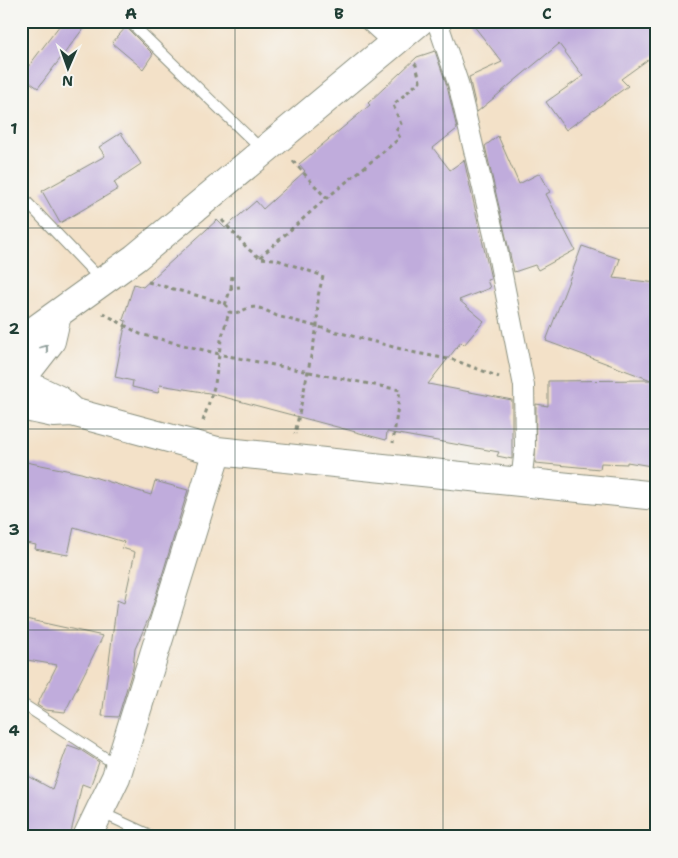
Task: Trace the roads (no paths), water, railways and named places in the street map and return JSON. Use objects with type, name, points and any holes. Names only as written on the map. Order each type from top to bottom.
[{"type":"main road","points":[[21,340],[110,276],[204,201],[420,21]]},
{"type":"main road","points":[[67,307],[51,341],[22,386],[59,400],[72,412],[206,449],[657,496]]},
{"type":"main road","points":[[87,837],[119,767],[206,449]]},
{"type":"street","points":[[370,21],[394,43]]},
{"type":"street","points":[[437,21],[458,83],[495,240],[524,386],[525,448],[521,482]]},
{"type":"lane","points":[[129,21],[270,146]]},
{"type":"lane","points":[[21,196],[110,276]]},
{"type":"lane","points":[[21,703],[119,767]]},
{"type":"lane","points":[[99,812],[154,837]]}]
